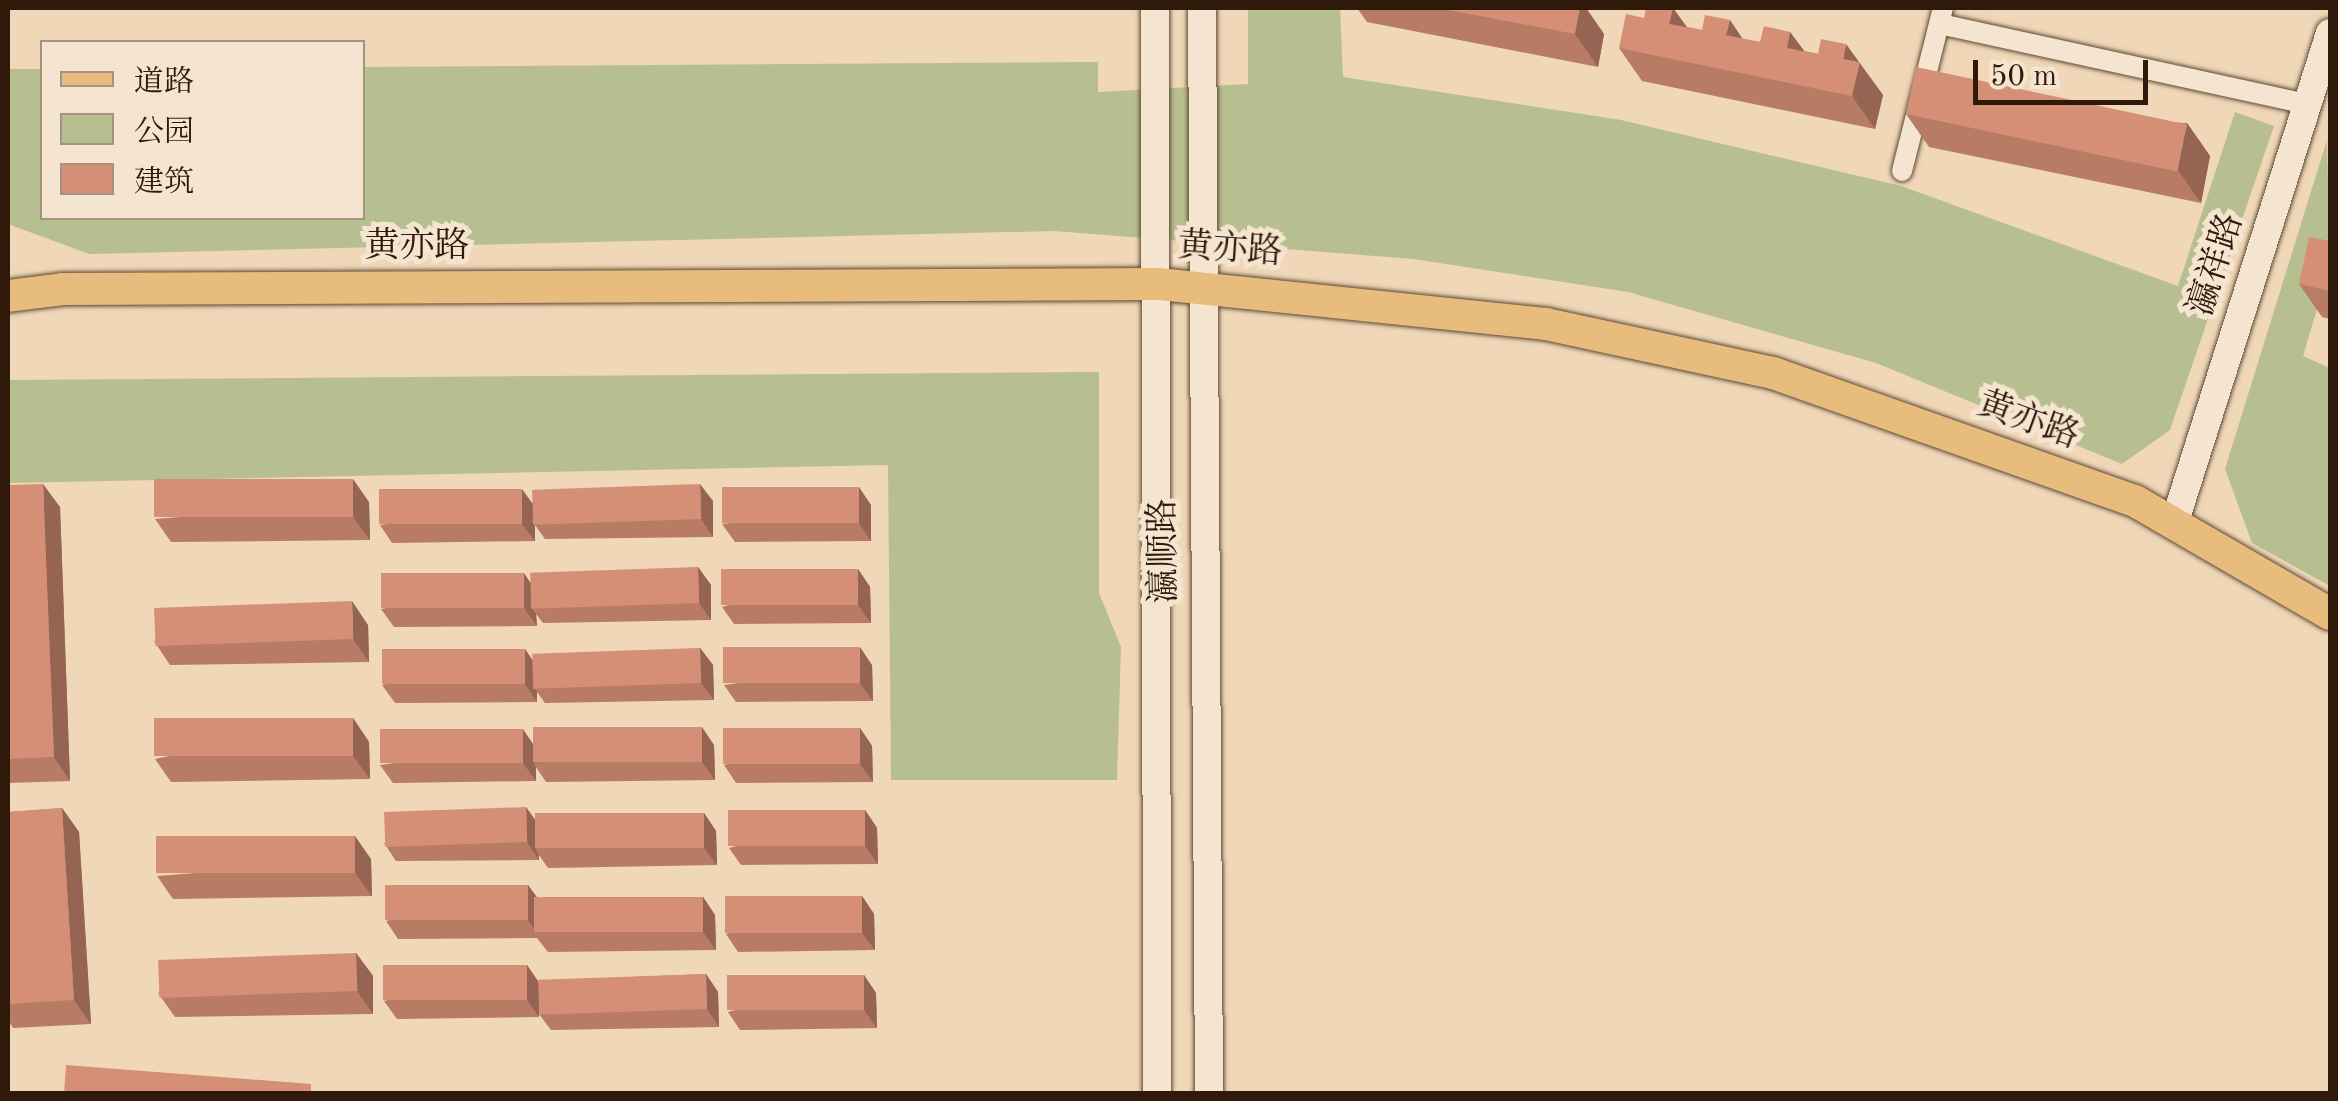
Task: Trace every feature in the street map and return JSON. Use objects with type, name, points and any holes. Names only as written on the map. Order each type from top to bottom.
[{"type":"main road","name":"瀛顺路","points":[[1155,8],[1159,284],[1157,1094]]},
{"type":"main road","name":"瀛顺路","points":[[1202,8],[1208,1094]]},
{"type":"main road","name":"瀛祥路","points":[[2175,520],[2330,33]]},
{"type":"main road","name":"黄亦路","points":[[8,278],[64,289]]},
{"type":"main road","name":"黄亦路","points":[[8,296],[64,289],[1159,284],[1546,324],[1773,373],[2175,520],[2330,614]]},
{"type":"street","points":[[1902,171],[1942,16],[2308,104]]},
{"type":"green space","points":[[1248,8],[1340,8],[1343,77],[1621,120],[1901,186],[2178,286],[2235,112],[2274,126],[2170,430],[2122,464],[1876,363],[1628,292],[1413,259],[1054,231],[89,254],[8,224],[8,69],[40,69],[40,220],[365,220],[365,67],[1098,62],[1098,92],[1248,84]]},
{"type":"green space","points":[[2327,140],[2330,266],[2303,356],[2330,368],[2330,586],[2252,543],[2225,469]]},
{"type":"green space","points":[[1099,372],[1099,593],[1121,647],[1117,780],[891,780],[888,465],[8,483],[8,380]]},
{"type":"building","points":[[1438,8],[1580,8],[1575,34]]},
{"type":"building","points":[[1646,8],[1673,8],[1669,24],[1702,30],[1705,15],[1730,20],[1726,35],[1760,42],[1764,26],[1790,32],[1787,48],[1818,54],[1821,39],[1846,44],[1843,59],[1860,62],[1852,96],[1619,48],[1626,14],[1644,18]]},
{"type":"building","points":[[1916,67],[2187,125],[2177,172],[1906,114]]},
{"type":"building","points":[[2309,237],[2330,241],[2330,291],[2299,284]]},
{"type":"building","points":[[154,479],[353,479],[353,517],[154,517]]},
{"type":"building","points":[[43,484],[54,757],[8,759],[8,485]]},
{"type":"building","points":[[700,484],[701,519],[533,525],[532,490]]},
{"type":"building","points":[[722,487],[859,487],[859,523],[722,523]]},
{"type":"building","points":[[379,489],[522,489],[522,524],[379,524]]},
{"type":"building","points":[[698,567],[699,603],[531,609],[530,573]]},
{"type":"building","points":[[721,569],[858,569],[858,605],[721,605]]},
{"type":"building","points":[[381,573],[524,573],[524,608],[381,608]]},
{"type":"building","points":[[352,601],[353,639],[155,646],[154,608]]},
{"type":"building","points":[[723,647],[860,647],[860,683],[723,683]]},
{"type":"building","points":[[700,648],[701,683],[533,689],[532,654]]},
{"type":"building","points":[[382,649],[525,649],[525,684],[382,684]]},
{"type":"building","points":[[154,718],[353,718],[353,756],[154,756]]},
{"type":"building","points":[[533,727],[702,727],[702,762],[533,762]]},
{"type":"building","points":[[723,728],[860,728],[860,764],[723,764]]},
{"type":"building","points":[[380,729],[523,729],[523,763],[380,763]]},
{"type":"building","points":[[526,807],[527,842],[385,847],[384,812]]},
{"type":"building","points":[[62,808],[74,1000],[8,1004],[8,812]]},
{"type":"building","points":[[728,810],[865,810],[865,846],[728,846]]},
{"type":"building","points":[[535,813],[704,813],[704,848],[535,848]]},
{"type":"building","points":[[156,836],[355,836],[355,873],[156,873]]},
{"type":"building","points":[[385,885],[528,885],[528,920],[385,920]]},
{"type":"building","points":[[725,896],[862,896],[862,933],[725,933]]},
{"type":"building","points":[[534,897],[703,897],[703,932],[534,932]]},
{"type":"building","points":[[356,953],[357,991],[159,998],[158,960]]},
{"type":"building","points":[[383,965],[527,965],[527,1000],[383,1000]]},
{"type":"building","points":[[706,974],[707,1009],[539,1015],[538,980]]},
{"type":"building","points":[[727,975],[864,975],[864,1010],[727,1010]]},
{"type":"building","points":[[66,1065],[311,1084],[311,1094],[64,1094]]}]
